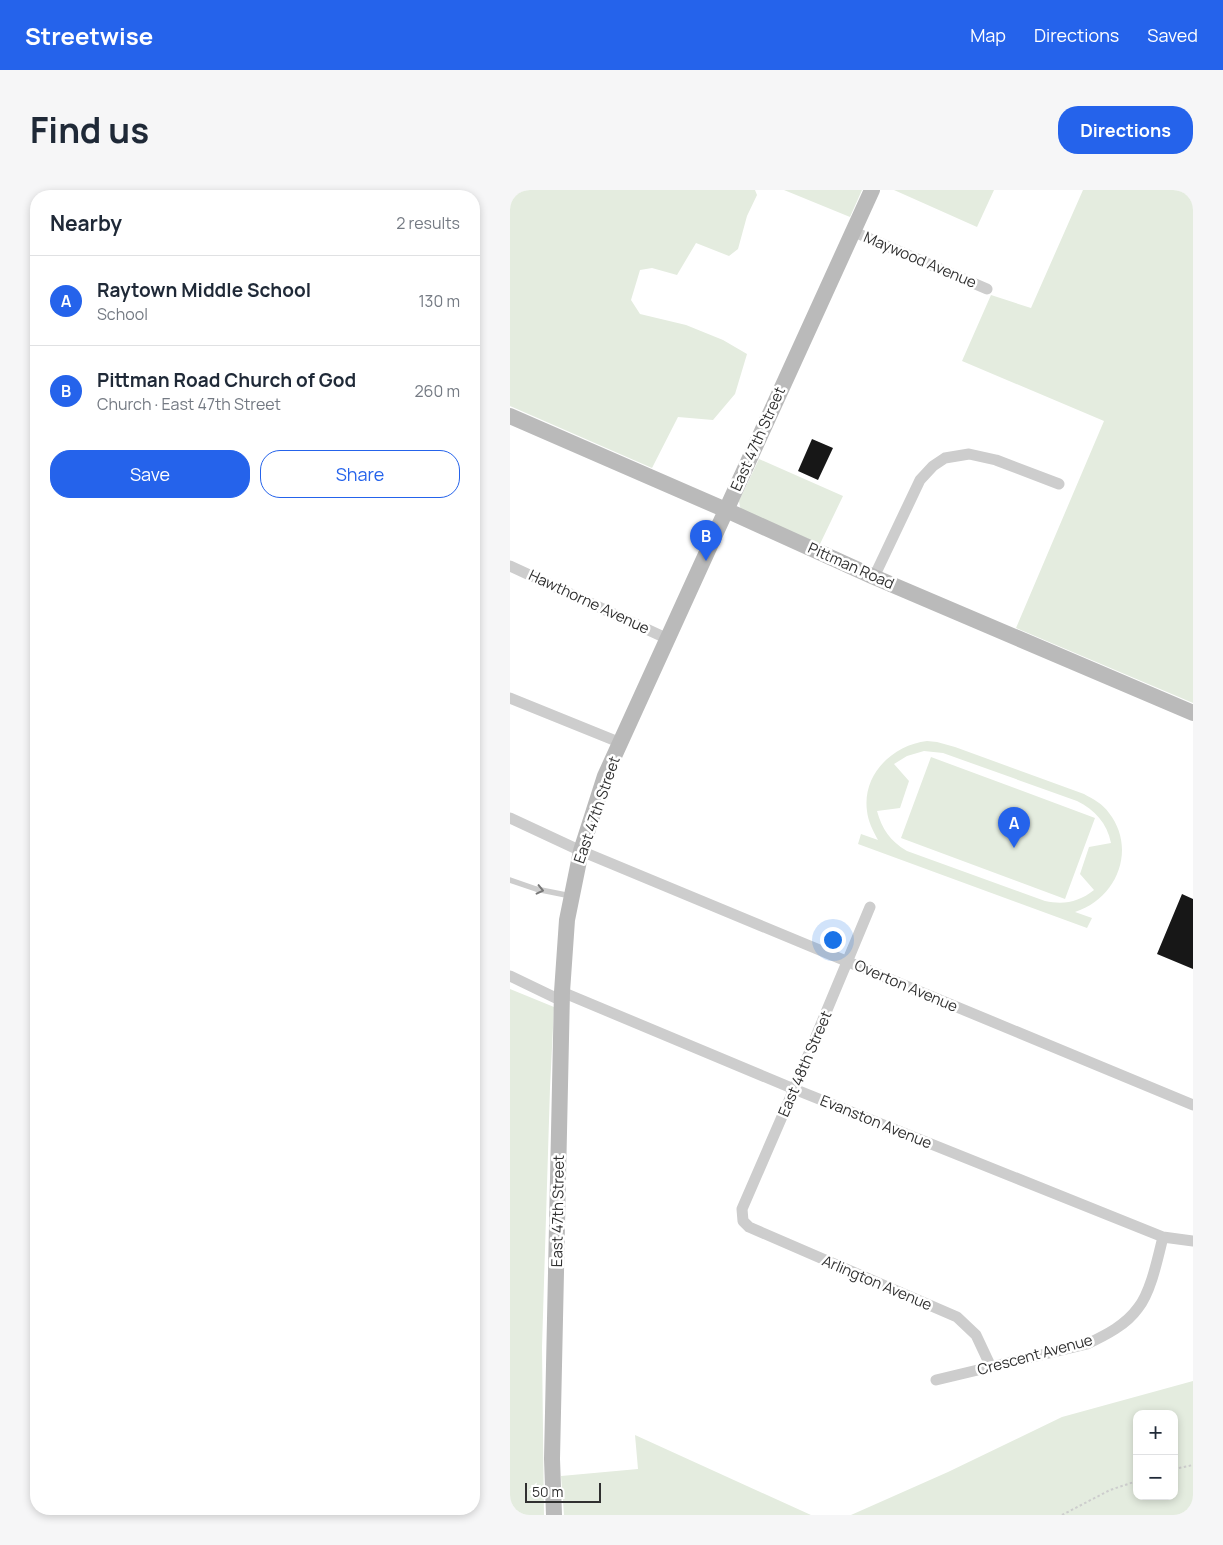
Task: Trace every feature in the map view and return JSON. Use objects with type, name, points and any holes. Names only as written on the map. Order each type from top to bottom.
[{"type":"main road","name":"East 47th Street","points":[[554,1515],[552,1449],[562,996],[567,920],[581,851],[606,776],[620,743],[872,190]]},
{"type":"main road","name":"Pittman Road","points":[[510,416],[726,510],[874,578],[1193,713]]},
{"type":"street","name":"Maywood Avenue","points":[[852,231],[987,289]]},
{"type":"street","points":[[874,578],[920,480],[933,466],[945,458],[969,454],[996,460],[1059,484]]},
{"type":"street","name":"Hawthorne Avenue","points":[[510,566],[668,639]]},
{"type":"street","points":[[510,698],[620,743]]},
{"type":"street","name":"Overton Avenue","points":[[510,818],[581,851],[672,887],[1193,1105]]},
{"type":"street","name":"East 48th Street","points":[[743,1221],[742,1209],[870,907]]},
{"type":"street","name":"Evanston Avenue","points":[[510,976],[1163,1237],[1193,1241]]},
{"type":"street","name":"Arlington Avenue","points":[[743,1221],[749,1227],[957,1317],[976,1335],[991,1367]]},
{"type":"street","name":"Crescent Avenue","points":[[936,1380],[1087,1344],[1104,1336],[1122,1324],[1139,1307],[1151,1280],[1163,1237]]},
{"type":"lane","points":[[510,880],[536,889],[572,896]]},
{"type":"path","points":[[1178,1469],[1193,1464]]},
{"type":"path","points":[[1062,1515],[1110,1490],[1133,1482]]},
{"type":"shaded area","points":[[510,190],[755,190],[757,195],[747,216],[738,249],[729,256],[696,243],[677,275],[652,268],[640,270],[631,300],[640,314],[686,325],[723,340],[747,354],[735,394],[713,420],[678,417],[652,468],[510,406]]},
{"type":"shaded area","points":[[784,190],[862,190],[850,217]]},
{"type":"shaded area","points":[[894,190],[994,190],[977,227]]},
{"type":"shaded area","points":[[1083,190],[1193,190],[1193,703],[1016,628],[1104,421],[962,361],[991,295],[1031,308]]},
{"type":"shaded area","points":[[759,459],[843,496],[820,544],[742,511],[739,501]]},
{"type":"shaded area","points":[[927,741],[955,747],[1084,794],[1107,810],[1117,827],[1122,857],[1112,884],[1102,896],[1090,905],[1075,912],[1092,918],[1087,928],[858,844],[861,834],[878,840],[867,811],[869,785],[875,774],[892,755],[914,744]],"holes":[[[924,751],[943,753],[1077,801],[1095,813],[1107,829],[1111,843],[1089,847],[1080,874],[1094,890],[1071,902],[1045,901],[907,851],[891,839],[884,829],[877,811],[900,808],[909,781],[894,764],[907,756]]]},
{"type":"shaded area","points":[[931,757],[1095,818],[1065,899],[901,838]]},
{"type":"shaded area","points":[[510,989],[554,1007],[542,1347],[544,1515],[510,1515]]},
{"type":"shaded area","points":[[1193,1381],[1193,1515],[851,1515],[948,1472],[1062,1417]]},
{"type":"shaded area","points":[[635,1435],[811,1515],[564,1515],[561,1476],[638,1469]]},
{"type":"building","points":[[812,439],[833,448],[818,480],[798,471]]},
{"type":"building","points":[[1182,894],[1193,899],[1193,969],[1157,954]]},
{"type":"place","name":"Pittman Road Church of God","points":[[706,561]]},
{"type":"place","name":"Raytown Middle School","points":[[1014,848]]}]
